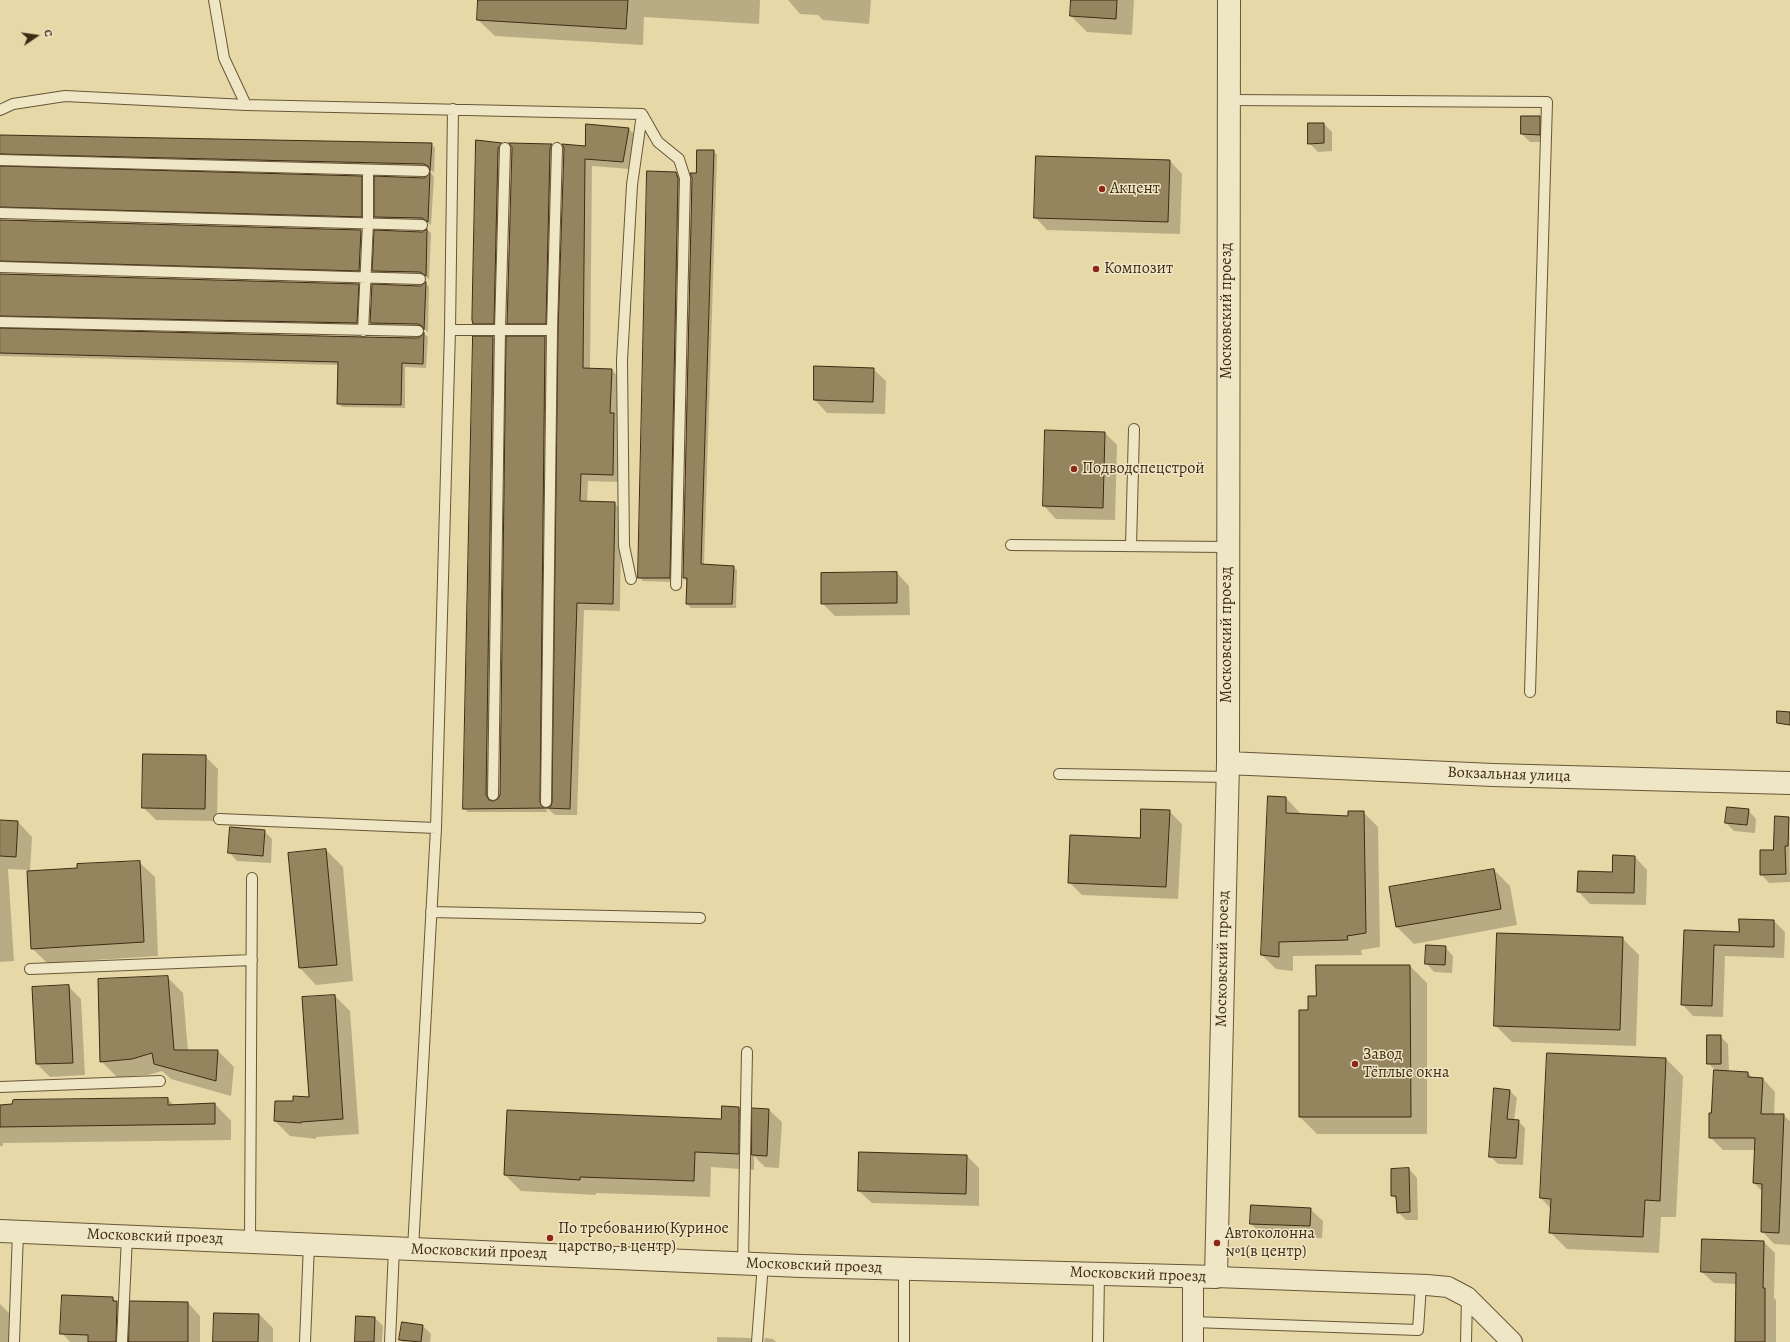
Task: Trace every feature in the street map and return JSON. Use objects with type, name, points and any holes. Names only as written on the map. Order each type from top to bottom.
[{"type":"street","name":"Московский проезд","points":[[9,1232],[250,1241],[753,1264],[1216,1277],[1227,770],[1229,0]]},
{"type":"street","name":"Вокзальная улица","points":[[1227,770],[1790,783]]},
{"type":"street","points":[[1192,1342],[1193,1276]]},
{"type":"street","points":[[1216,1277],[1448,1287],[1467,1297],[1512,1342]]},
{"type":"lane","points":[[214,0],[224,58],[246,105]]},
{"type":"lane","points":[[0,110],[13,104],[64,96],[246,105],[642,114]]},
{"type":"lane","points":[[1228,100],[1547,102],[1530,692]]},
{"type":"lane","points":[[390,1342],[403,1249],[431,912],[436,828],[450,330],[453,110]]},
{"type":"lane","points":[[631,579],[624,546],[622,360],[632,185],[642,114]]},
{"type":"lane","points":[[642,114],[658,142],[679,158],[685,178],[676,584]]},
{"type":"lane","points":[[494,795],[500,329],[505,148]]},
{"type":"lane","points":[[546,802],[552,330],[557,148]]},
{"type":"lane","points":[[0,160],[424,171]]},
{"type":"lane","points":[[363,331],[368,223],[368,170]]},
{"type":"lane","points":[[0,213],[422,225]]},
{"type":"lane","points":[[0,267],[420,279]]},
{"type":"lane","points":[[0,322],[418,331]]},
{"type":"lane","points":[[450,330],[552,330]]},
{"type":"lane","points":[[1131,546],[1134,429]]},
{"type":"lane","points":[[1011,545],[1227,546]]},
{"type":"lane","points":[[1059,774],[1227,770]]},
{"type":"lane","points":[[219,819],[436,828]]},
{"type":"lane","points":[[250,1241],[252,878]]},
{"type":"lane","points":[[431,912],[700,918]]},
{"type":"lane","points":[[30,970],[252,960]]},
{"type":"lane","points":[[746,1052],[757,1342]]},
{"type":"lane","points":[[0,1087],[160,1081]]},
{"type":"lane","points":[[9,1232],[14,1342]]},
{"type":"lane","points":[[122,1342],[127,1236]]},
{"type":"lane","points":[[305,1342],[310,1244]]},
{"type":"lane","points":[[904,1268],[904,1342]]},
{"type":"lane","points":[[1098,1342],[1099,1273]]},
{"type":"lane","points":[[1193,1322],[1418,1330],[1421,1285]]},
{"type":"lane","points":[[1466,1342],[1467,1297]]},
{"type":"building","points":[[478,0],[628,0],[626,29],[477,20]]},
{"type":"building","points":[[1071,0],[1117,0],[1116,19],[1070,16]]},
{"type":"building","points":[[1521,116],[1540,116],[1540,135],[1521,134]]},
{"type":"building","points":[[1308,123],[1324,123],[1324,143],[1308,144]]},
{"type":"building","points":[[586,124],[629,128],[623,162],[585,159],[583,368],[612,369],[610,413],[614,413],[613,475],[581,474],[580,501],[615,502],[613,604],[577,603],[570,809],[546,808],[551,806],[552,802],[558,330],[564,148],[562,144],[585,146]]},
{"type":"building","points":[[0,135],[432,143],[430,171],[428,166],[424,164],[0,154]]},
{"type":"building","points":[[476,140],[502,143],[498,148],[494,324],[473,324],[472,320]]},
{"type":"building","points":[[509,143],[552,144],[550,148],[546,324],[507,324],[512,148]]},
{"type":"building","points":[[697,150],[714,150],[701,564],[734,566],[732,604],[686,604],[687,578],[683,578],[692,178],[690,173],[696,173]]},
{"type":"building","name":"Акцент","points":[[1036,156],[1170,160],[1168,222],[1034,218]]},
{"type":"building","points":[[0,166],[362,176],[362,217],[0,207]]},
{"type":"building","points":[[647,171],[676,172],[678,179],[670,578],[638,578]]},
{"type":"building","points":[[430,172],[428,222],[422,218],[374,217],[374,176],[424,178]]},
{"type":"building","points":[[0,220],[361,230],[359,271],[0,261]]},
{"type":"building","points":[[427,229],[426,276],[420,272],[372,271],[374,230],[422,232]]},
{"type":"building","points":[[0,274],[359,284],[357,323],[0,316]]},
{"type":"building","points":[[426,282],[424,330],[422,326],[418,324],[370,323],[372,284],[420,286]]},
{"type":"building","points":[[0,328],[418,338],[424,332],[423,364],[402,363],[401,405],[337,404],[338,362],[0,353]]},
{"type":"building","points":[[473,336],[493,336],[486,795],[489,800],[493,801],[498,799],[500,795],[506,336],[545,336],[540,802],[541,805],[546,808],[463,809]]},
{"type":"building","points":[[814,366],[874,368],[873,402],[814,400]]},
{"type":"building","name":"Подводспецстрой","points":[[1045,430],[1105,432],[1103,508],[1043,506]]},
{"type":"building","points":[[897,572],[897,603],[821,604],[821,573]]},
{"type":"building","points":[[1777,711],[1790,712],[1790,725],[1777,723]]},
{"type":"building","points":[[143,754],[206,755],[205,809],[142,808]]},
{"type":"building","points":[[1268,796],[1286,797],[1286,813],[1348,816],[1348,811],[1364,811],[1366,933],[1347,936],[1348,940],[1279,942],[1279,957],[1261,955]]},
{"type":"building","points":[[1727,807],[1749,809],[1747,825],[1725,823]]},
{"type":"building","points":[[1141,809],[1170,810],[1166,887],[1068,883],[1070,835],[1140,838]]},
{"type":"building","points":[[1775,816],[1789,817],[1788,846],[1785,846],[1786,874],[1760,875],[1760,850],[1773,850]]},
{"type":"building","points":[[0,820],[18,821],[16,857],[0,856]]},
{"type":"building","points":[[230,827],[265,830],[263,856],[228,853]]},
{"type":"building","points":[[326,849],[337,965],[299,968],[288,853]]},
{"type":"building","points":[[1613,855],[1635,856],[1634,893],[1577,892],[1578,871],[1612,872]]},
{"type":"building","points":[[140,861],[144,942],[31,949],[27,871],[77,868],[77,864]]},
{"type":"building","points":[[1494,869],[1501,909],[1396,927],[1389,887]]},
{"type":"building","points":[[1739,919],[1774,920],[1774,947],[1714,945],[1712,1006],[1681,1005],[1684,930],[1739,932]]},
{"type":"building","points":[[1497,933],[1623,937],[1620,1030],[1494,1026]]},
{"type":"building","points":[[1426,945],[1446,946],[1445,965],[1425,964]]},
{"type":"building","name":"Завод Тёплые окна","points":[[1316,965],[1410,965],[1411,1117],[1299,1117],[1299,1010],[1308,1010],[1308,996],[1316,996]]},
{"type":"building","points":[[168,976],[174,1050],[218,1050],[216,1081],[154,1064],[152,1053],[132,1059],[100,1062],[98,979]]},
{"type":"building","points":[[69,985],[73,1063],[36,1064],[32,987]]},
{"type":"building","points":[[335,995],[343,1119],[301,1123],[274,1121],[275,1101],[293,1101],[293,1096],[309,1097],[302,997]]},
{"type":"building","points":[[1707,1035],[1721,1035],[1721,1064],[1707,1064]]},
{"type":"building","points":[[1547,1053],[1666,1058],[1660,1201],[1645,1200],[1643,1237],[1549,1233],[1551,1199],[1540,1198]]},
{"type":"building","points":[[1714,1070],[1748,1072],[1748,1077],[1763,1078],[1761,1114],[1784,1114],[1779,1233],[1761,1232],[1762,1184],[1753,1183],[1755,1138],[1709,1138],[1709,1113],[1711,1113]]},
{"type":"building","points":[[1494,1088],[1510,1090],[1507,1119],[1519,1120],[1516,1158],[1489,1157]]},
{"type":"building","points":[[168,1098],[168,1105],[215,1103],[215,1124],[0,1127],[0,1105],[12,1104],[13,1100]]},
{"type":"building","points":[[722,1106],[739,1107],[739,1154],[695,1152],[694,1181],[580,1177],[580,1180],[504,1175],[507,1110],[721,1119]]},
{"type":"building","points":[[752,1108],[769,1109],[767,1156],[752,1155]]},
{"type":"building","points":[[859,1152],[967,1155],[966,1194],[858,1191]]},
{"type":"building","points":[[1409,1168],[1410,1212],[1397,1213],[1396,1196],[1391,1196],[1391,1169]]},
{"type":"building","points":[[1251,1205],[1311,1208],[1310,1226],[1250,1224]]},
{"type":"building","points":[[1702,1239],[1764,1241],[1763,1288],[1765,1288],[1765,1342],[1735,1342],[1736,1273],[1701,1272]]},
{"type":"building","points":[[62,1295],[113,1297],[113,1301],[117,1301],[116,1342],[88,1342],[88,1335],[60,1334]]},
{"type":"building","points":[[130,1301],[188,1302],[188,1342],[129,1342]]},
{"type":"building","points":[[214,1313],[259,1314],[258,1342],[213,1342]]},
{"type":"building","points":[[356,1316],[375,1317],[374,1342],[355,1342]]},
{"type":"building","points":[[402,1322],[423,1325],[421,1342],[399,1340]]},
{"type":"place","name":"Акцент","points":[[1102,189]]},
{"type":"place","name":"Композит","points":[[1096,269]]},
{"type":"place","name":"Подводспецстрой","points":[[1074,469]]},
{"type":"place","name":"Завод Тёплые окна","points":[[1355,1064]]},
{"type":"place","name":"По требованию(Куриное царство, в центр)","points":[[550,1238]]},
{"type":"place","name":"Автоколонна №1(в центр)","points":[[1217,1243]]}]
